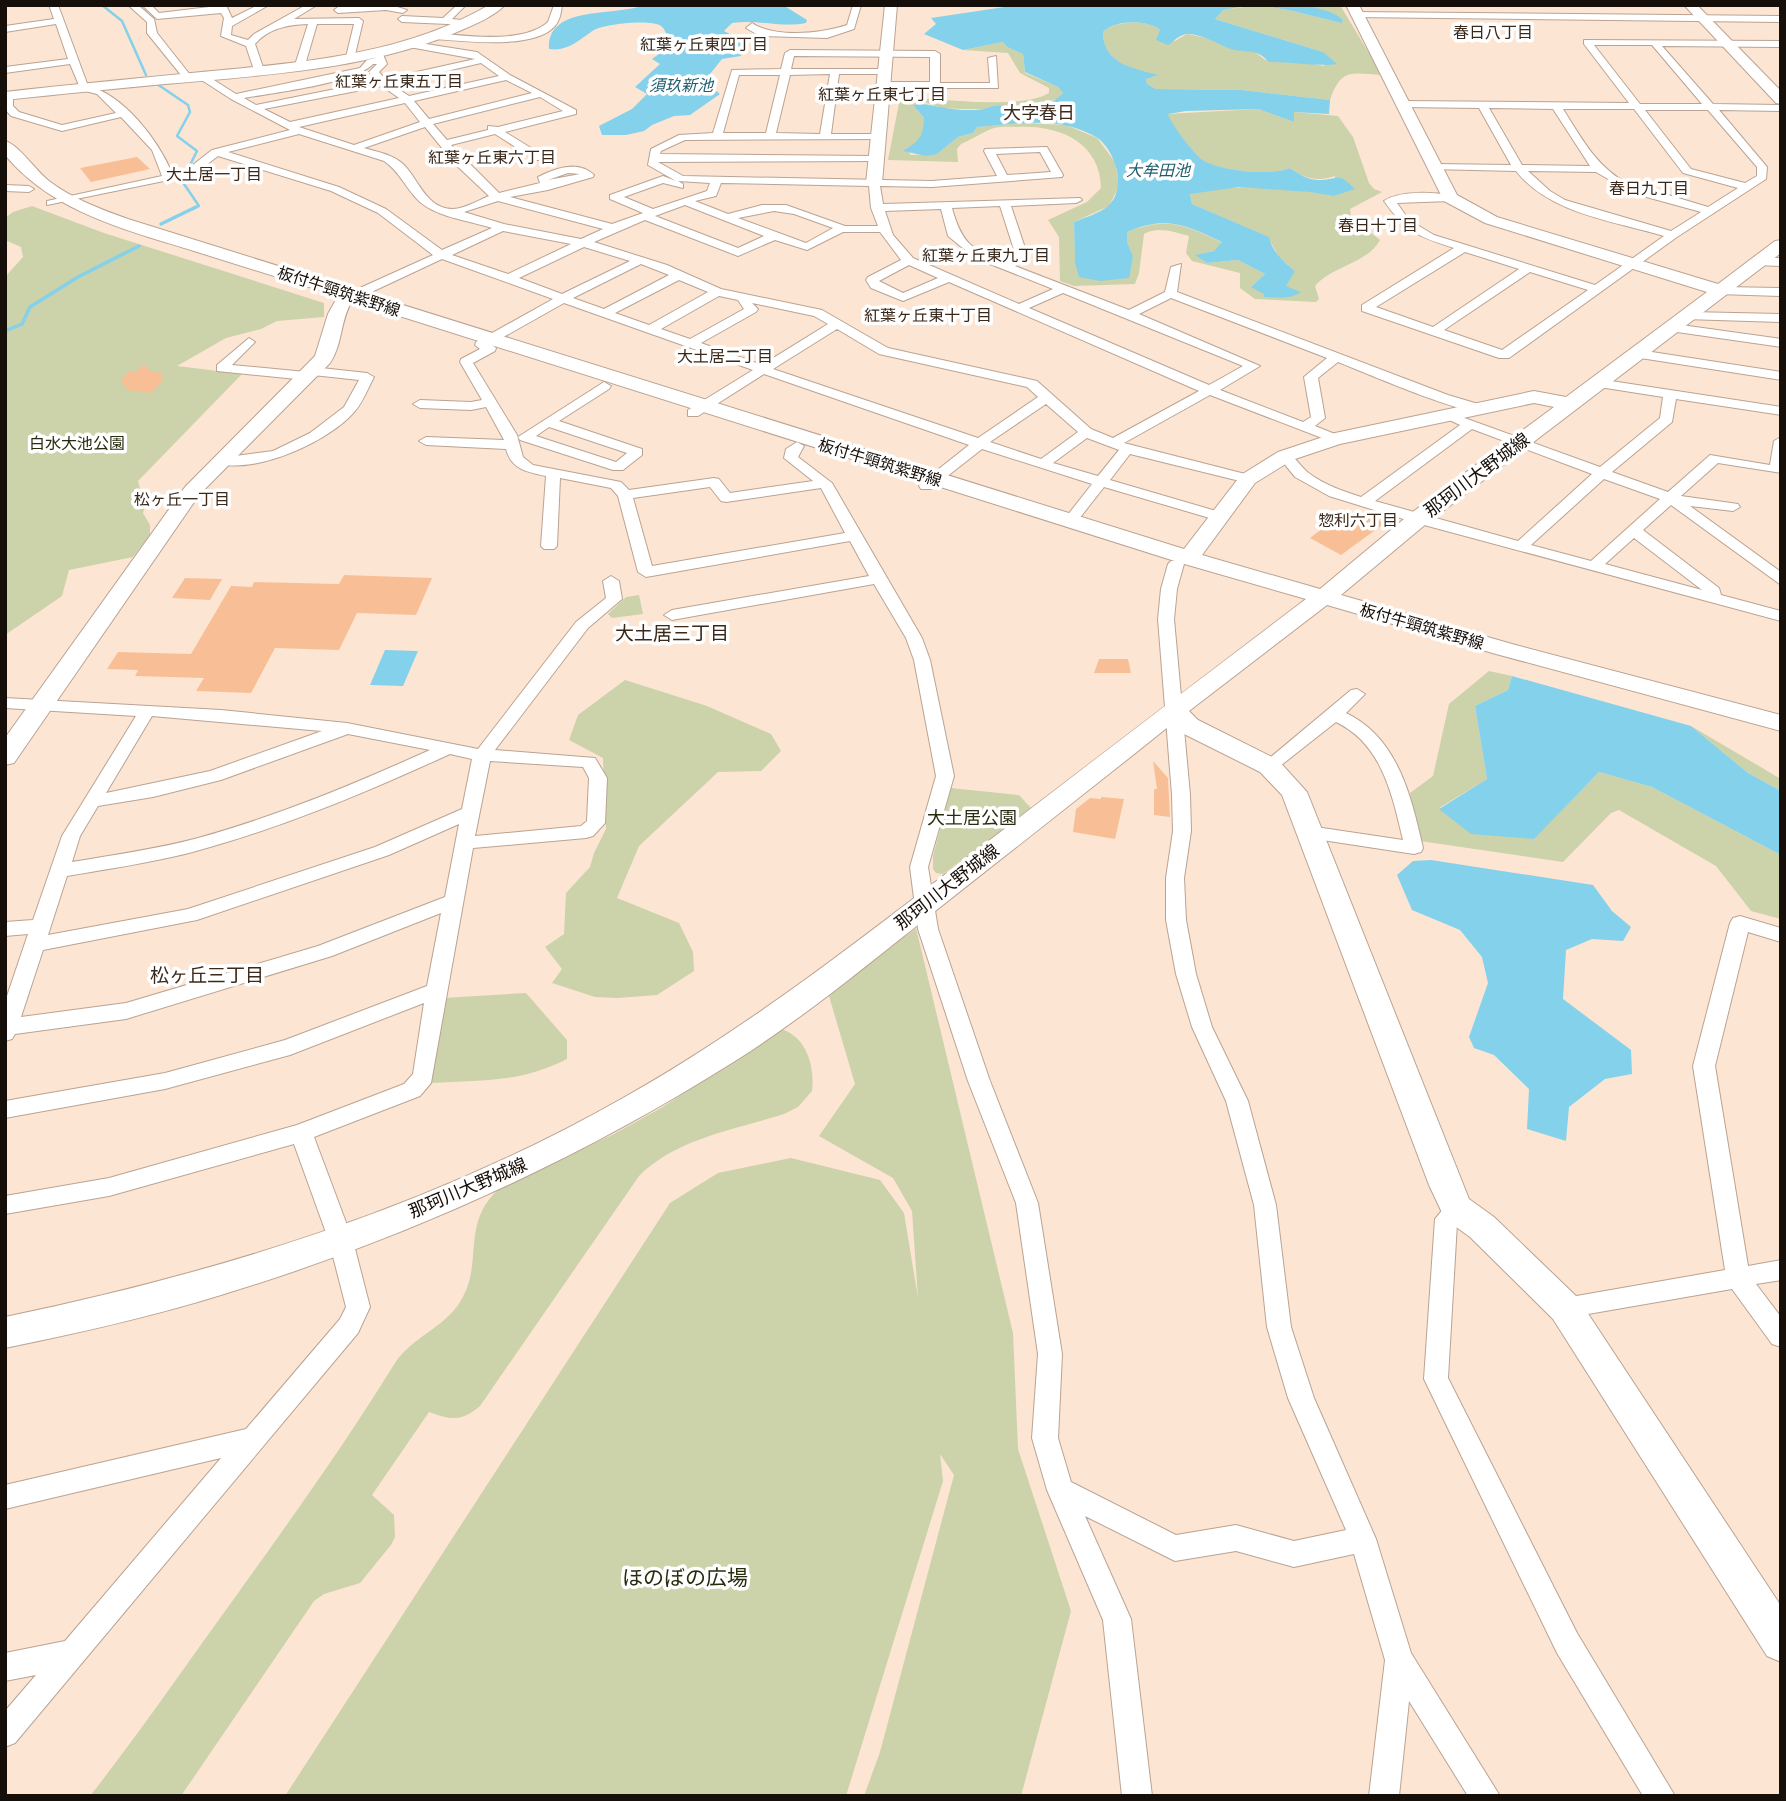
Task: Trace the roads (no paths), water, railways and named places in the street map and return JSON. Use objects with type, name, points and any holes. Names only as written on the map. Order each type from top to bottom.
[{"type":"main road","points":[[7,96],[379,56],[468,23],[499,5]]},
{"type":"main road","points":[[874,183],[891,5]]},
{"type":"main road","points":[[1690,5],[1781,100]]},
{"type":"main road","points":[[1354,10],[1450,198],[1491,220],[1722,291]]},
{"type":"main road","name":"板付牛頸筑紫野線","points":[[5,145],[57,201]]},
{"type":"main road","name":"板付牛頸筑紫野線","points":[[5,164],[29,189],[57,201],[93,222],[350,298],[604,386],[698,410],[797,446],[1070,521],[1182,561]]},
{"type":"main road","name":"那珂川大野城線","points":[[5,1333],[181,1291],[341,1241],[530,1162],[668,1088],[784,1013],[1317,601],[1418,519],[1781,245]]},
{"type":"main road","points":[[5,757],[192,491],[310,374],[331,348],[335,310],[350,298]]},
{"type":"main road","name":"板付牛頸筑紫野線","points":[[486,344],[1182,561],[1781,736]]},
{"type":"main road","points":[[1182,561],[1248,479],[1285,456],[1335,439],[1448,416],[1474,417],[1534,397],[1570,404]]},
{"type":"main road","name":"板付牛頸筑紫野線","points":[[1317,601],[1781,723]]},
{"type":"main road","points":[[1174,710],[1189,726],[1269,766],[1294,792],[1445,1185],[1457,1209],[1482,1227],[1565,1308],[1781,1642]]},
{"type":"street","points":[[53,5],[84,88],[100,92],[158,150],[178,175]]},
{"type":"street","points":[[132,5],[151,21],[152,33],[188,78]]},
{"type":"street","points":[[146,5],[157,16],[222,8],[228,18],[226,36],[250,44]]},
{"type":"street","points":[[226,25],[265,5]]},
{"type":"street","points":[[250,44],[257,36],[313,5]]},
{"type":"street","points":[[445,21],[462,5]]},
{"type":"street","points":[[435,36],[498,40],[544,31],[556,18],[558,5]]},
{"type":"street","points":[[752,26],[751,29],[760,33],[827,35],[851,27],[857,5]]},
{"type":"street","points":[[1406,5],[1412,15]]},
{"type":"street","points":[[1465,5],[1472,16]]},
{"type":"street","points":[[1502,5],[1526,29]]},
{"type":"street","points":[[1534,5],[1544,16]]},
{"type":"street","points":[[1751,5],[1766,19]]},
{"type":"street","points":[[302,12],[386,7],[403,16],[468,23]]},
{"type":"street","points":[[1354,10],[1412,15],[1781,19]]},
{"type":"street","points":[[5,29],[59,21]]},
{"type":"street","points":[[284,22],[359,21],[351,57]]},
{"type":"street","points":[[300,65],[313,22]]},
{"type":"street","points":[[1746,187],[1687,171],[1587,42],[1781,44]]},
{"type":"street","points":[[1463,248],[1366,308],[1504,355],[1673,235],[1762,177],[1762,167],[1655,43]]},
{"type":"street","points":[[250,44],[259,70]]},
{"type":"street","points":[[407,44],[474,54],[485,59],[507,77],[572,112],[444,144]]},
{"type":"street","points":[[771,137],[790,53],[935,54],[935,86]]},
{"type":"street","points":[[234,97],[335,78],[363,69],[379,56],[382,64],[374,72],[376,77],[409,101],[459,162],[497,197],[613,228]]},
{"type":"street","points":[[717,136],[735,72],[835,71],[935,86],[995,86],[993,58]]},
{"type":"street","points":[[254,108],[485,59]]},
{"type":"street","points":[[5,70],[74,61]]},
{"type":"street","points":[[825,137],[835,71]]},
{"type":"street","points":[[203,76],[234,97],[294,128],[388,159],[400,167],[419,195],[431,206],[502,227],[582,242],[641,260],[717,292],[818,313],[884,351],[1032,384],[1086,432],[1121,446],[1248,479]]},
{"type":"street","points":[[57,201],[178,175],[200,167],[216,152],[294,128],[507,77]]},
{"type":"street","points":[[352,149],[426,123],[541,94]]},
{"type":"street","points":[[7,96],[8,107],[15,114],[62,128],[123,114]]},
{"type":"street","points":[[1402,104],[1781,108]]},
{"type":"street","points":[[1482,105],[1518,168],[1532,185],[1561,202],[1673,235]]},
{"type":"street","points":[[1556,106],[1599,169],[1612,179],[1635,189],[1710,211]]},
{"type":"street","points":[[467,112],[540,159]]},
{"type":"street","points":[[878,137],[683,137],[656,149],[652,163],[681,179],[932,184],[1058,175],[1043,149],[989,151],[1003,178]]},
{"type":"street","points":[[216,152],[335,189],[383,211],[439,254],[1041,465],[1218,516]]},
{"type":"street","points":[[654,157],[876,159]]},
{"type":"street","points":[[1434,167],[1599,169]]},
{"type":"street","points":[[774,236],[738,252],[614,197],[663,178],[692,198],[728,217],[807,247],[841,229],[883,229]]},
{"type":"street","points":[[508,279],[613,228],[692,198],[712,194],[716,180]]},
{"type":"street","points":[[874,183],[883,229],[897,252],[909,261],[1211,391],[1335,439]]},
{"type":"street","points":[[452,213],[497,197],[548,187]]},
{"type":"street","points":[[5,188],[29,189]]},
{"type":"street","points":[[1450,198],[1403,198],[1390,201],[1405,222],[1430,237],[1597,289]]},
{"type":"street","points":[[877,208],[1076,200]]},
{"type":"street","points":[[1004,203],[1022,257],[1007,266]]},
{"type":"street","points":[[946,205],[951,229],[963,246],[979,256],[1253,366],[1121,446],[1070,521]]},
{"type":"street","points":[[728,217],[762,206],[786,206],[841,229]]},
{"type":"street","points":[[350,298],[439,254],[502,227]]},
{"type":"street","points":[[641,260],[563,298],[486,344],[466,362],[490,402],[512,445],[516,459],[529,468],[616,485],[625,495],[646,572],[856,536]]},
{"type":"street","points":[[909,261],[872,279],[876,285],[903,297],[949,278]]},
{"type":"street","points":[[1760,262],[1781,262]]},
{"type":"street","points":[[1171,294],[1177,267]]},
{"type":"street","points":[[1434,331],[1528,268]]},
{"type":"street","points":[[605,313],[677,276]]},
{"type":"street","points":[[1019,308],[1062,289]]},
{"type":"street","points":[[1722,291],[1781,292]]},
{"type":"street","points":[[651,329],[717,292]]},
{"type":"street","points":[[1129,314],[1171,294],[1443,398],[1522,443],[1672,499],[1733,507]]},
{"type":"street","points":[[692,343],[752,309],[743,302],[745,298]]},
{"type":"street","points":[[1682,322],[1781,318]]},
{"type":"street","points":[[1682,322],[1781,344]]},
{"type":"street","points":[[698,410],[835,325]]},
{"type":"street","points":[[225,461],[276,455],[315,436],[350,409],[367,377],[222,368],[248,342]]},
{"type":"street","points":[[1639,354],[1781,376]]},
{"type":"street","points":[[1305,427],[1318,418],[1311,377],[1337,357]]},
{"type":"street","points":[[1598,383],[1781,411]]},
{"type":"street","points":[[547,422],[636,452],[618,467],[525,437],[547,422],[604,386]]},
{"type":"street","points":[[1521,546],[1667,419],[1670,395]]},
{"type":"street","points":[[931,482],[979,444],[1047,397]]},
{"type":"street","points":[[420,404],[441,402],[471,407],[490,402]]},
{"type":"street","points":[[1365,501],[1474,417]]},
{"type":"street","points":[[1041,465],[1086,432]]},
{"type":"street","points":[[1595,565],[1715,458],[1776,470],[1781,441]]},
{"type":"street","points":[[426,442],[512,445]]},
{"type":"street","points":[[797,446],[791,452],[791,458],[825,482],[914,639],[922,660],[945,776],[919,867],[928,929],[979,1082],[1027,1203],[1050,1354],[1045,1438],[1060,1490],[1117,1619],[1137,1796]]},
{"type":"street","points":[[1285,456],[1291,467],[1321,488],[1418,519],[1781,616]]},
{"type":"street","points":[[549,546],[553,472]]},
{"type":"street","points":[[625,495],[714,482],[726,498],[825,482]]},
{"type":"street","points":[[1672,499],[1781,580]]},
{"type":"street","points":[[1634,531],[1713,591],[1713,597]]},
{"type":"street","points":[[1182,561],[1169,589],[1166,619],[1182,807],[1182,831],[1175,878],[1176,920],[1186,974],[1202,1027],[1237,1101],[1265,1205],[1279,1327],[1301,1398],[1363,1539],[1399,1660],[1485,1796]]},
{"type":"street","points":[[672,615],[878,579]]},
{"type":"street","points":[[5,1205],[109,1187],[302,1133],[412,1090],[424,1077],[436,990],[482,755],[582,625],[614,599],[611,581]]},
{"type":"street","points":[[1269,766],[1357,694]]},
{"type":"street","points":[[5,703],[146,713],[221,715],[347,728],[482,755],[589,762],[598,778],[596,823],[586,832],[464,843]]},
{"type":"street","points":[[146,713],[71,836],[6,1030],[126,1011],[151,1004],[325,951],[454,901]]},
{"type":"street","points":[[1309,832],[1414,848],[1401,794],[1385,756],[1362,729],[1335,713]]},
{"type":"street","points":[[94,801],[153,791],[215,776],[347,728]]},
{"type":"street","points":[[60,871],[200,843],[276,820],[386,777],[449,748]]},
{"type":"street","points":[[5,929],[38,935],[190,915],[382,851],[469,813]]},
{"type":"street","points":[[1781,935],[1740,923],[1704,1066],[1738,1278],[1781,1336]]},
{"type":"street","points":[[5,1110],[165,1082],[277,1050],[436,990]]},
{"type":"street","points":[[5,1732],[349,1326],[358,1307],[341,1241],[302,1133]]},
{"type":"street","points":[[1457,1209],[1446,1219],[1436,1379],[1567,1643],[1660,1796]]},
{"type":"street","points":[[1565,1308],[1781,1270]]},
{"type":"street","points":[[5,1497],[253,1439]]},
{"type":"street","points":[[1060,1490],[1175,1548],[1236,1538],[1294,1553],[1363,1539]]},
{"type":"street","points":[[5,1667],[70,1654]]},
{"type":"street","points":[[1384,1796],[1399,1660]]},
{"type":"water","name":"須玖新池","points":[[644,5],[783,5],[807,20],[806,23],[797,24],[732,23],[724,31],[745,42],[741,56],[722,59],[710,74],[712,81],[709,85],[720,94],[690,115],[674,116],[644,131],[626,135],[602,135],[599,126],[632,109],[647,94],[635,87],[660,64],[652,59],[670,46],[665,30],[661,26],[648,23],[608,26],[594,30],[562,49],[549,49],[551,35],[559,25],[571,18]]},
{"type":"water","name":"大牟田池","points":[[1018,5],[1252,5],[1223,10],[1215,19],[1323,52],[1337,64],[1268,62],[1256,53],[1231,49],[1194,34],[1182,35],[1168,45],[1156,40],[1160,30],[1147,24],[1123,23],[1103,32],[1104,43],[1114,58],[1130,67],[1158,75],[1146,79],[1147,84],[1156,89],[1241,90],[1330,100],[1329,114],[1294,112],[1294,122],[1258,109],[1168,114],[1178,132],[1204,161],[1234,170],[1271,172],[1290,168],[1312,179],[1342,178],[1355,189],[1333,196],[1239,187],[1190,194],[1192,204],[1269,237],[1276,252],[1295,271],[1286,286],[1301,292],[1288,297],[1264,297],[1264,294],[1251,287],[1265,274],[1238,260],[1207,263],[1195,255],[1214,251],[1222,242],[1186,227],[1165,223],[1127,232],[1127,242],[1133,256],[1129,278],[1100,281],[1079,277],[1075,262],[1074,222],[1108,206],[1114,199],[1118,181],[1114,162],[1105,145],[1099,139],[1078,129],[1043,123],[977,127],[973,133],[958,137],[937,154],[926,156],[903,151],[916,142],[923,130],[924,118],[913,105],[970,110],[1003,105],[1030,106],[1048,103],[1063,93],[1058,87],[1025,72],[1023,54],[1007,47],[1003,42],[963,50],[924,34],[936,24],[931,18]]},
{"type":"water","points":[[1258,5],[1315,8],[1326,10],[1343,20],[1341,23]]},
{"type":"water","points":[[385,650],[418,651],[403,686],[370,685]]},
{"type":"water","points":[[1512,676],[1691,726],[1748,773],[1781,791],[1781,855],[1652,787],[1599,772],[1534,839],[1471,834],[1439,809],[1487,779],[1475,706],[1508,690]]},
{"type":"water","points":[[1431,860],[1593,885],[1612,911],[1631,927],[1623,941],[1592,939],[1566,950],[1563,999],[1631,1050],[1632,1074],[1605,1079],[1569,1107],[1566,1141],[1527,1129],[1529,1089],[1494,1055],[1474,1048],[1469,1037],[1488,983],[1482,957],[1460,930],[1412,910],[1397,875],[1413,861]]},
{"type":"waterway","points":[[102,5],[122,21],[146,75]]},
{"type":"waterway","points":[[157,84],[188,105],[190,112],[177,136],[197,151],[182,181],[199,206],[193,209]]},
{"type":"waterway","points":[[161,224],[196,207]]},
{"type":"waterway","points":[[5,331],[22,324],[30,307],[78,277],[139,246]]},
{"type":"district","name":"春日八丁目","points":[[1493,32]]},
{"type":"district","name":"紅葉ヶ丘東四丁目","points":[[704,44]]},
{"type":"district","name":"紅葉ヶ丘東五丁目","points":[[399,81]]},
{"type":"district","name":"紅葉ヶ丘東七丁目","points":[[882,94]]},
{"type":"district","name":"大字春日","points":[[1039,113]]},
{"type":"district","name":"紅葉ヶ丘東六丁目","points":[[492,157]]},
{"type":"district","name":"大土居一丁目","points":[[214,174]]},
{"type":"district","name":"春日九丁目","points":[[1649,188]]},
{"type":"district","name":"春日十丁目","points":[[1378,225]]},
{"type":"district","name":"紅葉ヶ丘東九丁目","points":[[986,255]]},
{"type":"district","name":"紅葉ヶ丘東十丁目","points":[[928,315]]},
{"type":"district","name":"大土居二丁目","points":[[725,356]]},
{"type":"district","name":"松ヶ丘一丁目","points":[[182,499]]},
{"type":"district","name":"惣利六丁目","points":[[1358,520]]},
{"type":"district","name":"大土居三丁目","points":[[672,633]]},
{"type":"district","name":"松ヶ丘三丁目","points":[[207,975]]},
{"type":"park label","name":"白水大池公園","points":[[77,443]]},
{"type":"park label","name":"大土居公園","points":[[972,818]]},
{"type":"park label","name":"ほのぼの広場","points":[[685,1578]]}]
